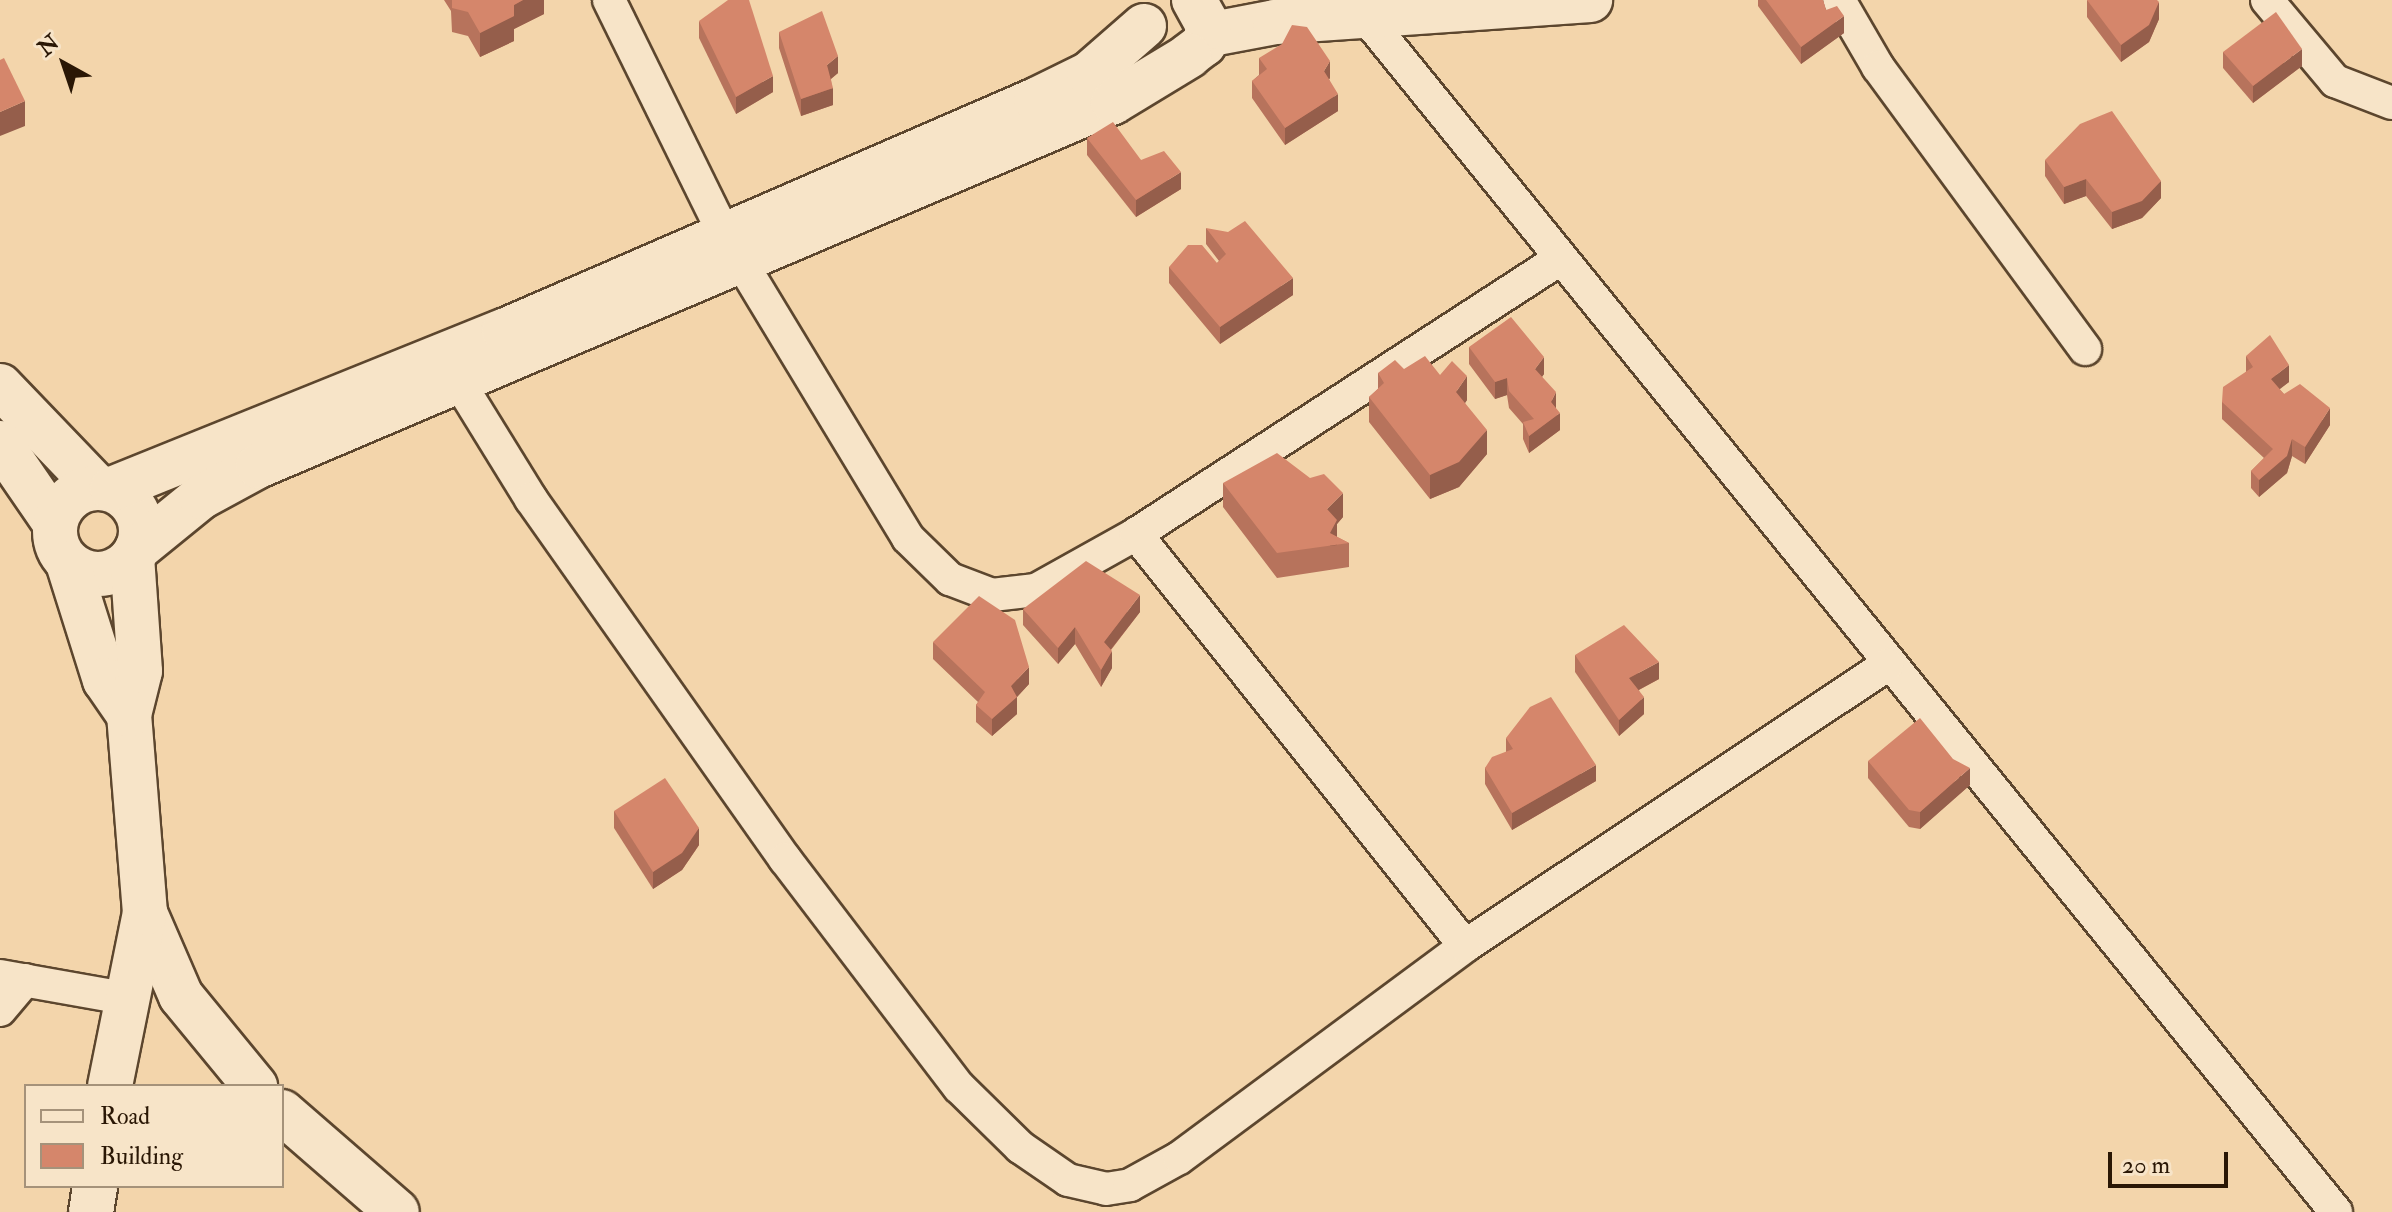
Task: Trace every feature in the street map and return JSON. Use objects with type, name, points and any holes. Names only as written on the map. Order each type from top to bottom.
[{"type":"street","points":[[609,0],[732,248],[908,538],[950,579],[992,595],[1036,590],[1136,534],[1560,259]]},
{"type":"street","points":[[68,563],[94,574],[135,553],[201,497],[258,466],[460,384],[1063,87],[1181,13],[1364,15],[1590,0]]},
{"type":"street","points":[[1839,0],[1878,67],[2085,349]]},
{"type":"street","points":[[2267,0],[2335,81],[2392,103]]},
{"type":"street","points":[[1364,15],[1887,665],[2336,1212]]},
{"type":"street","points":[[55,523],[70,498],[104,488],[732,248]]},
{"type":"street","points":[[460,384],[651,671],[949,1075],[1020,1147],[1068,1180],[1106,1189],[1130,1185],[1179,1158],[1465,946],[1887,665]]},
{"type":"street","points":[[0,386],[104,488],[135,507],[140,671],[129,715],[145,913],[124,998],[110,1084]]},
{"type":"street","points":[[0,443],[55,523],[105,680],[129,715]]},
{"type":"street","points":[[1136,534],[1465,946]]},
{"type":"street","points":[[145,913],[181,996],[253,1084]]},
{"type":"street","points":[[0,1010],[12,978],[124,998]]},
{"type":"street","points":[[284,1114],[397,1212]]},
{"type":"street","points":[[91,1212],[95,1188]]},
{"type":"building","points":[[452,0],[523,0],[514,5],[514,16],[480,33],[468,12],[452,8]]},
{"type":"building","points":[[728,0],[749,0],[773,76],[736,97],[699,21]]},
{"type":"building","points":[[1766,0],[1823,0],[1826,10],[1837,6],[1844,16],[1801,47]]},
{"type":"building","points":[[2087,0],[2159,2],[2149,25],[2121,45]]},
{"type":"building","points":[[822,11],[838,56],[827,65],[833,88],[801,99],[779,32]]},
{"type":"building","points":[[2276,12],[2302,49],[2253,86],[2223,52]]},
{"type":"building","points":[[1292,25],[1307,27],[1330,61],[1324,71],[1338,94],[1285,128],[1252,81],[1267,69],[1259,58],[1282,44]]},
{"type":"building","points":[[4,58],[25,101],[0,112],[0,60]]},
{"type":"building","points":[[2112,111],[2161,181],[2142,201],[2112,212],[2086,179],[2064,187],[2045,160],[2080,124]]},
{"type":"building","points":[[1113,122],[1141,160],[1164,151],[1181,172],[1136,200],[1087,138]]},
{"type":"building","points":[[1245,221],[1293,278],[1220,327],[1169,267],[1188,245],[1202,245],[1217,263],[1226,254],[1206,228],[1228,232]]},
{"type":"building","points":[[1511,317],[1544,357],[1535,369],[1556,392],[1551,402],[1560,413],[1529,436],[1523,422],[1534,419],[1509,391],[1507,378],[1495,382],[1469,347]]},
{"type":"building","points":[[2270,335],[2289,365],[2271,379],[2284,394],[2300,384],[2330,408],[2305,447],[2292,439],[2287,456],[2259,480],[2251,471],[2273,449],[2222,402],[2223,387],[2253,367],[2246,356]]},
{"type":"building","points":[[1425,356],[1440,375],[1452,361],[1467,376],[1456,392],[1487,430],[1459,462],[1430,475],[1369,397],[1384,383],[1378,373],[1395,360],[1404,369]]},
{"type":"building","points":[[1277,453],[1310,478],[1324,474],[1343,493],[1327,509],[1337,520],[1330,533],[1349,543],[1277,553],[1223,483]]},
{"type":"building","points":[[1086,561],[1140,595],[1104,642],[1112,651],[1101,670],[1075,627],[1058,648],[1023,609]]},
{"type":"building","points":[[979,596],[1015,620],[1029,667],[1011,686],[1017,697],[992,719],[976,705],[985,692],[933,642]]},
{"type":"building","points":[[1624,625],[1659,662],[1629,678],[1644,697],[1619,720],[1575,655]]},
{"type":"building","points":[[1551,697],[1596,765],[1512,813],[1485,768],[1492,757],[1513,749],[1506,738],[1530,707]]},
{"type":"building","points":[[1920,718],[1953,759],[1970,768],[1920,812],[1909,810],[1868,761]]},
{"type":"building","points":[[665,778],[699,828],[682,853],[653,872],[614,811]]}]
